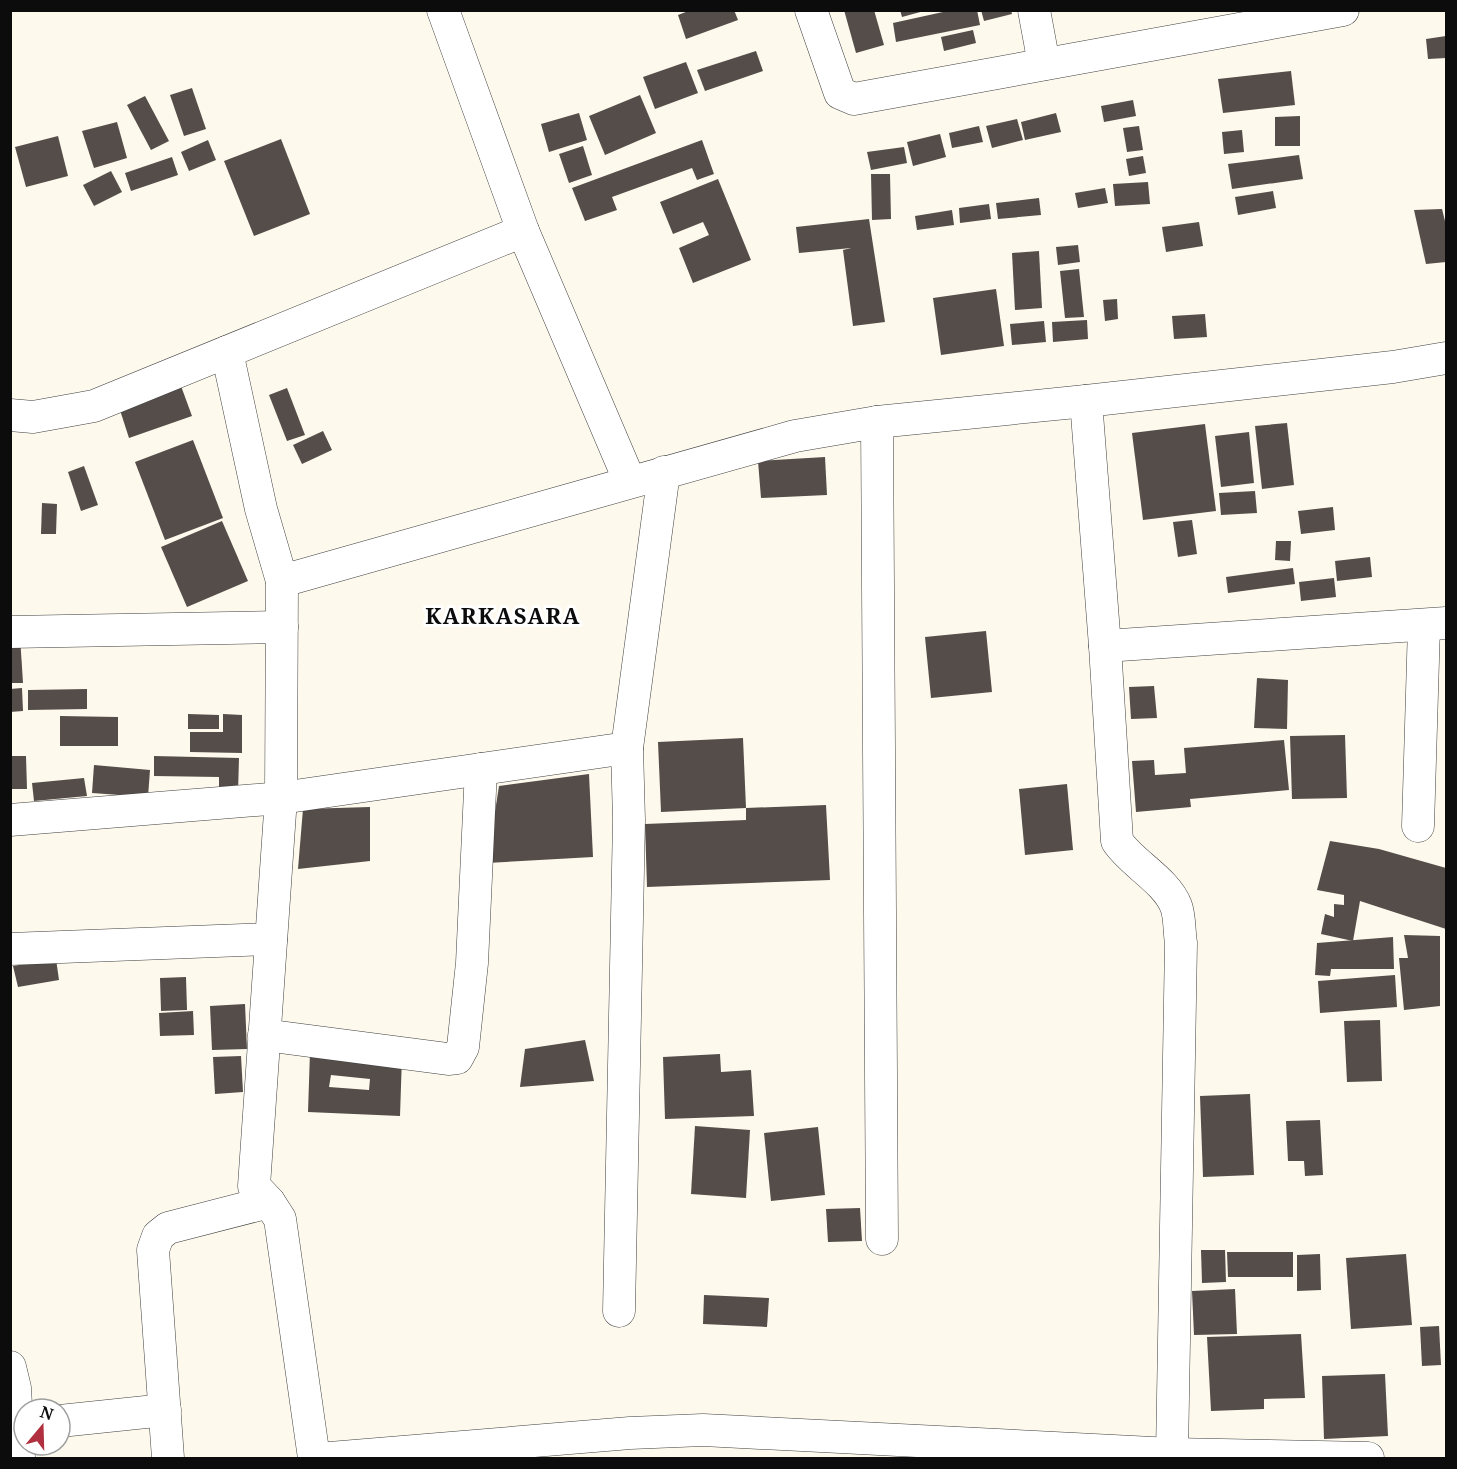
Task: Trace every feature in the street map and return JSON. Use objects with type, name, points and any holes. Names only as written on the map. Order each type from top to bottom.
[{"type":"street","points":[[443,10],[523,231],[630,482]]},
{"type":"street","points":[[811,10],[840,93],[854,99],[1044,64],[1266,17],[1343,10]]},
{"type":"street","points":[[1034,10],[1044,64]]},
{"type":"street","points":[[10,416],[33,417],[94,406],[523,231]]},
{"type":"street","points":[[227,352],[261,509],[282,581],[281,798],[256,1141],[261,1194],[280,1219],[314,1458]]},
{"type":"street","points":[[282,581],[795,436],[877,422],[1393,367],[1446,358]]},
{"type":"street","points":[[1086,401],[1117,841],[1124,851],[1153,877],[1176,905],[1181,943],[1172,1454]]},
{"type":"street","points":[[877,422],[882,1239]]},
{"type":"street","points":[[619,1311],[629,820],[627,748],[664,472]]},
{"type":"street","points":[[1105,646],[1435,624],[1418,826]]},
{"type":"street","points":[[10,632],[282,627]]},
{"type":"street","points":[[10,819],[281,798],[627,748]]},
{"type":"street","points":[[264,1035],[448,1059],[457,1058],[463,1047],[472,963],[481,769]]},
{"type":"street","points":[[10,949],[271,939]]},
{"type":"street","points":[[168,1458],[153,1250],[158,1236],[168,1228],[261,1194]]},
{"type":"street","points":[[10,1367],[15,1397]]},
{"type":"street","points":[[72,1420],[165,1410]]},
{"type":"street","points":[[330,1458],[630,1433],[703,1430],[1172,1454],[1368,1458]]},
{"type":"building","points":[[691,10],[734,10],[738,20],[686,39],[678,15]]},
{"type":"building","points":[[844,10],[874,10],[884,45],[856,53]]},
{"type":"building","points":[[900,10],[924,10],[924,11],[902,17]]},
{"type":"building","points":[[952,10],[977,10],[980,25],[896,42],[893,23]]},
{"type":"building","points":[[981,10],[1011,10],[1012,14],[984,21]]},
{"type":"building","points":[[973,30],[976,43],[944,51],[941,37]]},
{"type":"building","points":[[1446,36],[1446,58],[1428,59],[1426,39]]},
{"type":"building","points":[[756,51],[763,71],[705,91],[697,70]]},
{"type":"building","points":[[686,62],[698,93],[655,109],[643,77]]},
{"type":"building","points":[[1291,71],[1295,105],[1223,113],[1218,79]]},
{"type":"building","points":[[192,88],[206,129],[184,136],[170,95]]},
{"type":"building","points":[[640,95],[656,133],[605,155],[589,116]]},
{"type":"building","points":[[145,96],[169,141],[151,150],[127,105]]},
{"type":"building","points":[[1133,100],[1136,116],[1104,122],[1101,106]]},
{"type":"building","points":[[579,113],[587,140],[549,152],[541,124]]},
{"type":"building","points":[[1056,113],[1061,132],[1025,140],[1021,122]]},
{"type":"building","points":[[1300,116],[1300,146],[1275,146],[1275,117]]},
{"type":"building","points":[[1017,119],[1023,140],[992,148],[986,126]]},
{"type":"building","points":[[117,122],[127,158],[94,168],[82,131]]},
{"type":"building","points":[[979,126],[983,142],[952,148],[949,133]]},
{"type":"building","points":[[1139,126],[1143,150],[1127,152],[1123,128]]},
{"type":"building","points":[[1242,130],[1244,152],[1224,154],[1222,132]]},
{"type":"building","points":[[940,134],[946,157],[913,166],[907,142]]},
{"type":"building","points":[[58,136],[68,176],[26,187],[15,147]]},
{"type":"building","points":[[281,139],[310,214],[254,236],[224,161]]},
{"type":"building","points":[[208,140],[216,160],[189,171],[181,152]]},
{"type":"building","points":[[702,140],[714,174],[697,180],[692,168],[612,197],[617,210],[585,221],[572,188]]},
{"type":"building","points":[[583,146],[592,175],[569,183],[559,154]]},
{"type":"building","points":[[904,147],[907,163],[871,170],[867,152]]},
{"type":"building","points":[[1299,155],[1303,179],[1232,189],[1228,164]]},
{"type":"building","points":[[1143,156],[1146,173],[1129,176],[1126,159]]},
{"type":"building","points":[[172,157],[178,175],[131,191],[125,173]]},
{"type":"building","points":[[111,171],[122,192],[94,206],[83,185]]},
{"type":"building","points":[[871,174],[890,174],[891,219],[872,220]]},
{"type":"building","points":[[718,179],[751,260],[693,283],[679,248],[709,235],[703,222],[673,234],[660,202]]},
{"type":"building","points":[[1148,182],[1150,204],[1115,206],[1113,184]]},
{"type":"building","points":[[1105,188],[1108,203],[1078,208],[1075,193]]},
{"type":"building","points":[[1273,191],[1276,208],[1238,215],[1235,197]]},
{"type":"building","points":[[1039,198],[1041,215],[998,219],[996,203]]},
{"type":"building","points":[[989,204],[991,219],[960,223],[959,208]]},
{"type":"building","points":[[1442,209],[1446,225],[1446,262],[1426,264],[1414,210]]},
{"type":"building","points":[[952,210],[954,225],[917,230],[915,216]]},
{"type":"building","points":[[869,219],[885,322],[853,326],[843,250],[851,248],[799,253],[796,227]]},
{"type":"building","points":[[1199,222],[1203,246],[1166,252],[1162,227]]},
{"type":"building","points":[[1078,245],[1080,262],[1058,265],[1056,247]]},
{"type":"building","points":[[1039,251],[1042,308],[1015,310],[1012,253]]},
{"type":"building","points":[[1079,269],[1084,317],[1065,318],[1060,271]]},
{"type":"building","points":[[996,289],[1004,346],[941,355],[933,298]]},
{"type":"building","points":[[1117,299],[1118,319],[1105,321],[1103,300]]},
{"type":"building","points":[[1205,314],[1207,337],[1174,339],[1172,316]]},
{"type":"building","points":[[1087,320],[1088,339],[1053,342],[1052,322]]},
{"type":"building","points":[[1044,321],[1046,342],[1012,345],[1010,324]]},
{"type":"building","points":[[181,386],[192,416],[129,438],[119,407]]},
{"type":"building","points":[[287,388],[305,435],[287,441],[269,395]]},
{"type":"building","points":[[1287,423],[1294,485],[1262,489],[1255,426]]},
{"type":"building","points":[[1205,424],[1216,511],[1143,520],[1132,433]]},
{"type":"building","points":[[323,431],[332,450],[302,464],[293,445]]},
{"type":"building","points":[[1249,432],[1254,483],[1221,487],[1215,436]]},
{"type":"building","points":[[193,440],[223,518],[165,540],[135,462]]},
{"type":"building","points":[[825,457],[827,495],[761,498],[758,461]]},
{"type":"building","points":[[84,466],[98,505],[81,511],[68,472]]},
{"type":"building","points":[[1255,491],[1257,513],[1221,515],[1219,493]]},
{"type":"building","points":[[42,503],[57,504],[56,534],[41,534]]},
{"type":"building","points":[[1333,507],[1335,530],[1301,534],[1298,511]]},
{"type":"building","points":[[1192,520],[1197,554],[1178,557],[1173,522]]},
{"type":"building","points":[[222,521],[248,581],[187,607],[161,547]]},
{"type":"building","points":[[1276,541],[1291,541],[1290,561],[1275,560]]},
{"type":"building","points":[[1370,557],[1372,577],[1337,581],[1335,561]]},
{"type":"building","points":[[1293,568],[1295,584],[1228,593],[1226,577]]},
{"type":"building","points":[[1334,578],[1336,597],[1301,601],[1299,582]]},
{"type":"building","points":[[986,631],[992,692],[931,698],[925,637]]},
{"type":"building","points":[[10,636],[20,636],[23,683],[10,683]]},
{"type":"building","points":[[1257,678],[1288,680],[1287,729],[1254,728]]},
{"type":"building","points":[[1154,686],[1157,718],[1131,719],[1129,687]]},
{"type":"building","points":[[22,688],[23,711],[10,712],[10,689]]},
{"type":"building","points":[[87,689],[87,709],[28,710],[28,690]]},
{"type":"building","points":[[188,714],[219,715],[219,729],[188,729]]},
{"type":"building","points":[[223,714],[242,715],[242,753],[190,752],[190,732],[223,732]]},
{"type":"building","points":[[60,716],[118,717],[118,746],[60,746]]},
{"type":"building","points":[[1345,735],[1347,798],[1292,799],[1290,736]]},
{"type":"building","points":[[743,738],[746,808],[661,812],[658,742]]},
{"type":"building","points":[[1284,740],[1289,790],[1190,799],[1191,807],[1136,812],[1132,761],[1154,760],[1155,775],[1186,773],[1184,748]]},
{"type":"building","points":[[10,756],[26,756],[27,789],[10,789]]},
{"type":"building","points":[[154,756],[239,758],[238,794],[219,794],[219,777],[154,776]]},
{"type":"building","points":[[94,765],[150,770],[148,797],[92,793]]},
{"type":"building","points":[[589,774],[593,857],[487,863],[499,786]]},
{"type":"building","points":[[84,778],[87,796],[34,801],[32,783]]},
{"type":"building","points":[[1067,784],[1073,850],[1025,855],[1019,789]]},
{"type":"building","points":[[826,805],[830,880],[647,887],[645,824],[746,820],[746,808]]},
{"type":"building","points":[[370,807],[370,861],[298,869],[303,809]]},
{"type":"building","points":[[1330,841],[1379,849],[1446,868],[1446,929],[1360,901],[1353,941],[1321,934],[1325,914],[1334,917],[1334,904],[1344,905],[1344,895],[1317,890]]},
{"type":"building","points":[[1404,935],[1440,936],[1440,1006],[1404,1010],[1399,958],[1408,958]]},
{"type":"building","points":[[1393,937],[1394,969],[1331,969],[1330,976],[1315,975],[1317,943]]},
{"type":"building","points":[[56,959],[59,980],[18,987],[13,966]]},
{"type":"building","points":[[1395,975],[1397,1007],[1320,1013],[1318,981]]},
{"type":"building","points":[[186,977],[187,1010],[161,1011],[160,978]]},
{"type":"building","points":[[245,1004],[247,1049],[212,1050],[210,1006]]},
{"type":"building","points":[[193,1011],[194,1035],[160,1036],[159,1013]]},
{"type":"building","points":[[1380,1020],[1382,1081],[1347,1082],[1344,1021]]},
{"type":"building","points":[[585,1040],[594,1081],[520,1087],[525,1049]]},
{"type":"building","points":[[310,1052],[402,1056],[400,1116],[308,1112]],"holes":[[[331,1075],[370,1079],[369,1090],[329,1087]]]},
{"type":"building","points":[[720,1054],[721,1072],[751,1070],[754,1116],[665,1119],[663,1057]]},
{"type":"building","points":[[241,1056],[243,1092],[215,1094],[213,1057]]},
{"type":"building","points":[[1250,1094],[1254,1175],[1203,1177],[1200,1096]]},
{"type":"building","points":[[1320,1120],[1323,1175],[1305,1176],[1304,1161],[1288,1161],[1286,1121]]},
{"type":"building","points":[[695,1126],[750,1130],[746,1198],[691,1194]]},
{"type":"building","points":[[818,1127],[825,1195],[771,1201],[764,1133]]},
{"type":"building","points":[[860,1208],[862,1241],[828,1242],[826,1209]]},
{"type":"building","points":[[1201,1250],[1225,1250],[1226,1282],[1202,1283]]},
{"type":"building","points":[[1227,1252],[1293,1252],[1293,1277],[1228,1277]]},
{"type":"building","points":[[1320,1254],[1321,1290],[1297,1291],[1297,1255]]},
{"type":"building","points":[[1406,1254],[1412,1325],[1351,1329],[1346,1258]]},
{"type":"building","points":[[1235,1289],[1237,1334],[1194,1335],[1192,1291]]},
{"type":"building","points":[[704,1295],[769,1298],[767,1327],[703,1324]]},
{"type":"building","points":[[1439,1326],[1441,1365],[1422,1366],[1420,1327]]},
{"type":"building","points":[[1301,1334],[1305,1398],[1264,1399],[1264,1409],[1211,1411],[1207,1337]]},
{"type":"building","points":[[1385,1374],[1388,1436],[1324,1439],[1322,1376]]},
{"type":"district","name":"KARKASARA","points":[[503,616]]}]
